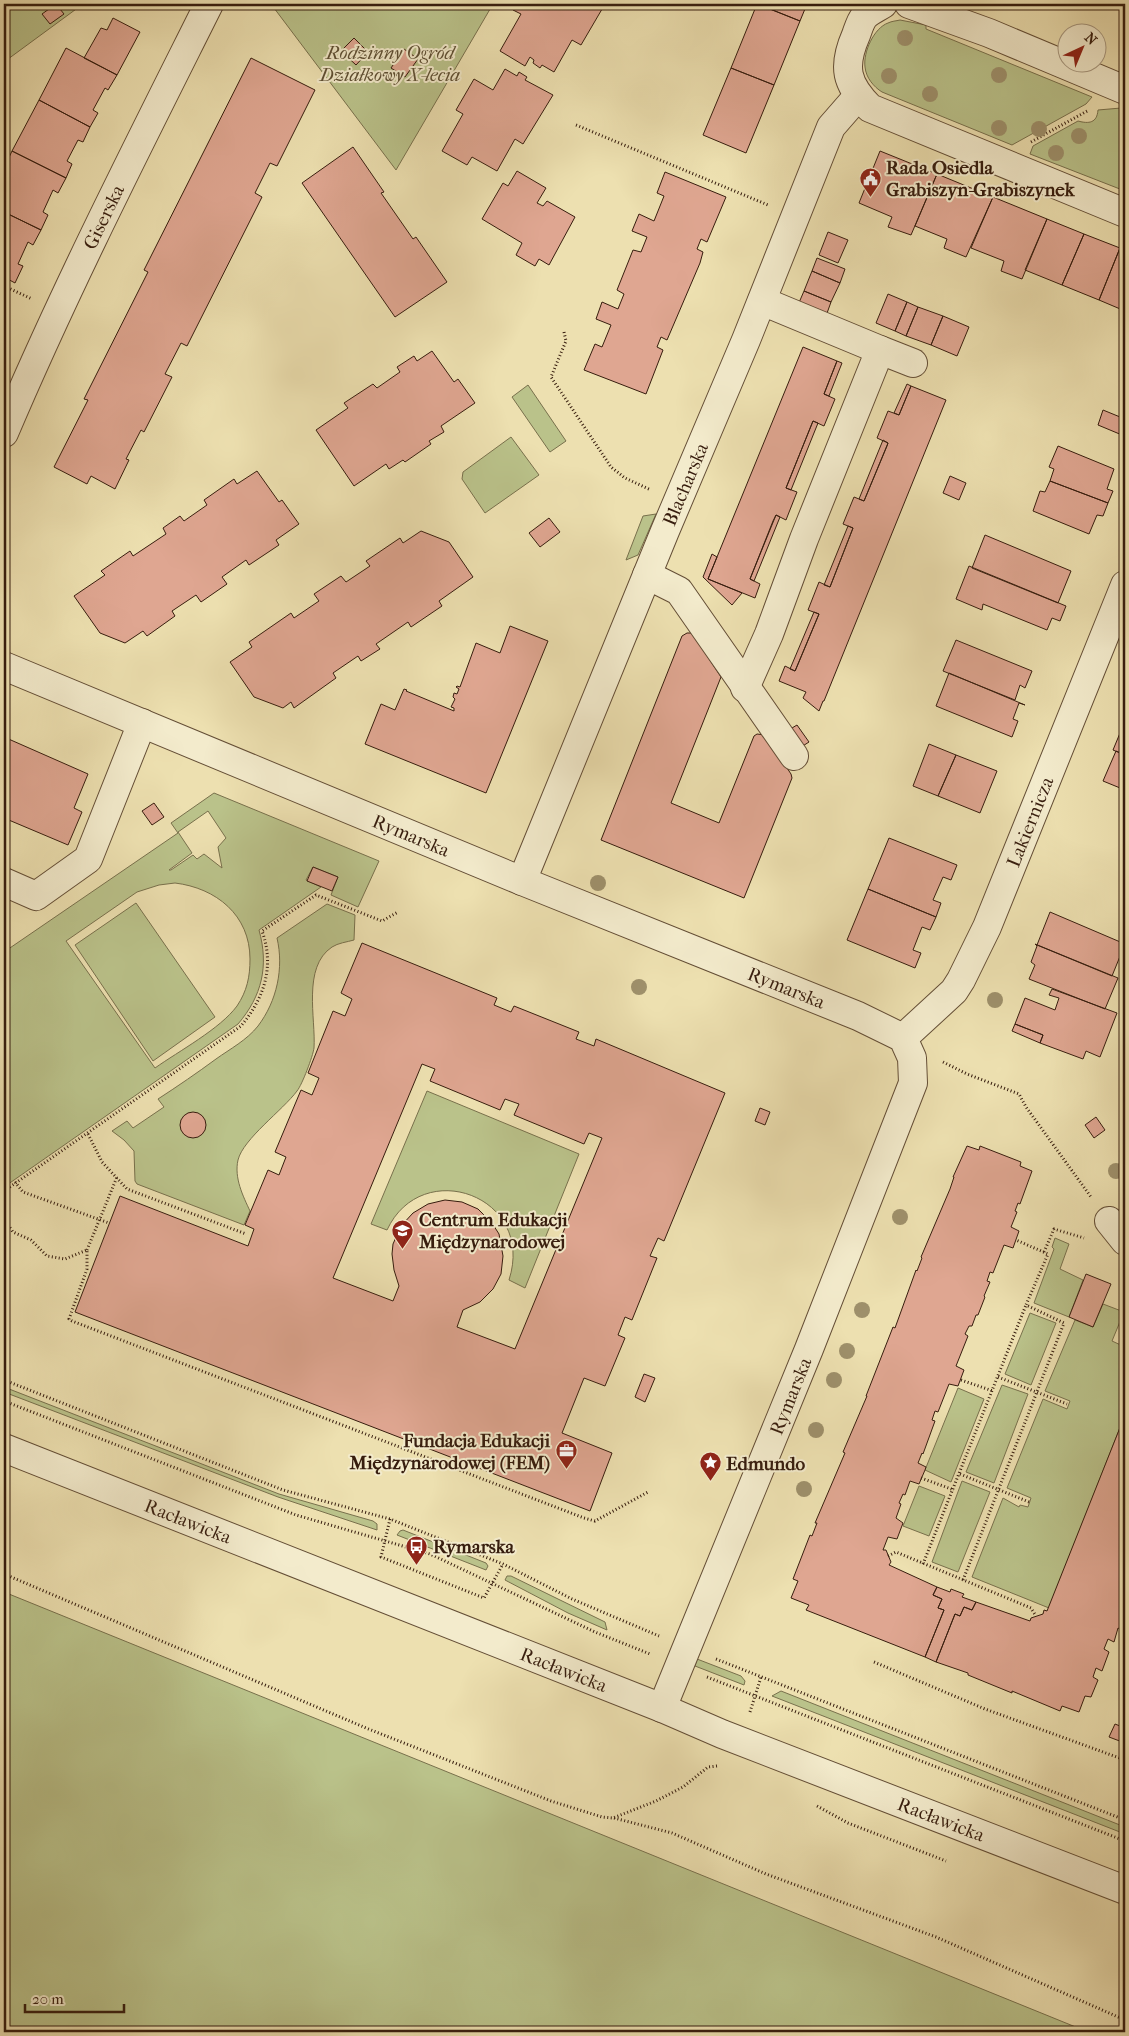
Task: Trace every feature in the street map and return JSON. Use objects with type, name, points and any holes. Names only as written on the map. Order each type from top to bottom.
[{"type":"street","name":"Giserska","points":[[4,433],[75,272],[209,4]]},
{"type":"street","points":[[882,4],[863,18],[849,51],[847,67],[849,81],[858,96],[870,108],[1125,213]]},
{"type":"street","points":[[909,4],[989,34],[1125,90]]},
{"type":"street","name":"Blacharska","points":[[522,881],[762,300],[794,215],[831,127],[858,96]]},
{"type":"street","points":[[762,300],[913,363]]},
{"type":"street","points":[[745,688],[769,634],[804,539],[880,350]]},
{"type":"street","points":[[647,575],[679,591],[794,756]]},
{"type":"street","name":"Lakiernicza","points":[[908,1033],[954,991],[962,980],[988,927],[1125,585]]},
{"type":"street","name":"Rymarska","points":[[4,666],[522,881],[858,1016],[908,1033],[913,1083],[758,1475],[662,1708]]},
{"type":"street","points":[[4,882],[36,896],[88,859],[142,723]]},
{"type":"street","name":"Racławicka","points":[[4,1448],[662,1708],[722,1734],[1125,1890]]},
{"type":"path","points":[[1027,144],[1092,108]]},
{"type":"path","points":[[576,125],[794,215]]},
{"type":"path","points":[[4,286],[39,302]]},
{"type":"path","points":[[564,332],[566,341],[551,377],[611,467],[625,478],[640,486]]},
{"type":"path","points":[[4,1190],[88,1134],[241,1026],[256,1007],[266,976],[266,948],[262,932],[316,895],[382,921],[398,912]]},
{"type":"path","points":[[908,1033],[929,1055],[952,1067],[1019,1094],[1105,1224],[1086,1239],[1054,1229],[1044,1252]]},
{"type":"path","points":[[88,1134],[98,1155],[128,1189],[246,1234]]},
{"type":"path","points":[[116,1177],[87,1250],[88,1269],[70,1319],[584,1518],[595,1521],[648,1492]]},
{"type":"path","points":[[16,1182],[23,1192],[109,1223]]},
{"type":"path","points":[[4,1219],[13,1232],[31,1240],[47,1256],[65,1259],[87,1250]]},
{"type":"path","points":[[923,1564],[1048,1254],[1016,1240]]},
{"type":"path","points":[[963,1580],[1064,1323],[1026,1305]]},
{"type":"path","points":[[998,1377],[1067,1404]]},
{"type":"path","points":[[4,1380],[283,1490],[390,1519],[503,1564],[572,1599],[667,1640]]},
{"type":"path","points":[[960,1380],[993,1391]]},
{"type":"path","points":[[4,1401],[296,1515],[430,1554],[493,1582],[595,1632],[1125,1841]]},
{"type":"path","points":[[960,1474],[1029,1502]]},
{"type":"path","points":[[922,1478],[954,1490]]},
{"type":"path","points":[[390,1519],[381,1558],[484,1598],[503,1564]]},
{"type":"path","points":[[888,1556],[896,1552],[1031,1608],[1036,1616]]},
{"type":"path","points":[[4,1574],[375,1731],[551,1801],[602,1817],[672,1833],[766,1874],[936,1937],[1125,2020]]},
{"type":"path","points":[[708,1656],[1125,1820]]},
{"type":"path","points":[[874,1662],[985,1709],[1125,1760]]},
{"type":"path","points":[[749,1714],[761,1677]]},
{"type":"path","points":[[613,1818],[656,1801],[683,1786],[708,1767],[724,1765]]},
{"type":"path","points":[[848,1823],[946,1861]]},
{"type":"green space","points":[[4,4],[83,4],[4,62]]},
{"type":"green space","name":"Rodzinny Ogród Działkowy X-lecia","points":[[271,4],[493,4],[396,170]]},
{"type":"green space","points":[[900,20],[926,25],[926,29],[1092,97],[1086,104],[1012,145],[882,92],[873,85],[865,67],[870,41],[883,26]]},
{"type":"green space","points":[[1121,108],[1125,110],[1125,191],[1030,154],[1033,146],[1078,121],[1092,122],[1096,118],[1098,110]]},
{"type":"green space","points":[[528,385],[566,441],[550,452],[512,397]]},
{"type":"green space","points":[[511,437],[539,475],[485,513],[462,479],[463,472]]},
{"type":"green space","points":[[656,514],[638,555],[626,560],[643,516]]},
{"type":"green space","points":[[214,793],[379,861],[358,907],[331,895],[338,877],[313,867],[306,880],[321,887],[259,930],[263,956],[261,980],[253,1003],[238,1024],[4,1187],[4,952],[178,833],[171,823]],"holes":[[[208,811],[226,838],[218,847],[222,868],[204,854],[197,859],[193,855],[169,870],[192,853],[178,832]],[[175,883],[204,891],[228,906],[244,929],[250,959],[249,972],[243,995],[230,1015],[199,1039],[155,1068],[66,941],[137,892],[159,885]]]},
{"type":"green space","points":[[136,903],[215,1017],[153,1061],[75,945]]},
{"type":"green space","points":[[327,904],[355,915],[354,940],[332,947],[323,956],[317,967],[313,994],[314,1048],[299,1088],[291,1099],[255,1134],[241,1152],[237,1167],[238,1180],[250,1211],[244,1225],[137,1184],[135,1181],[134,1151],[112,1131],[127,1121],[133,1128],[164,1107],[158,1099],[254,1031],[270,1006],[277,984],[280,961],[277,938]]},
{"type":"green space","points":[[427,1091],[579,1154],[525,1288],[509,1280],[513,1251],[506,1226],[491,1207],[471,1195],[448,1191],[425,1194],[403,1207],[387,1230],[371,1224]]},
{"type":"green space","points":[[1055,1238],[1069,1244],[1060,1269],[1083,1280],[1069,1317],[1034,1303],[1054,1249],[1052,1247]]},
{"type":"green space","points":[[1103,1304],[1124,1312],[1112,1341],[1125,1347],[1125,1415],[1049,1608],[972,1577],[1003,1498],[1019,1507],[1020,1505],[1028,1507],[1031,1498],[1007,1488],[1043,1399],[1067,1409],[1070,1401],[1045,1391],[1075,1320],[1093,1327]]},
{"type":"green space","points":[[1030,1313],[1056,1323],[1031,1385],[1005,1374]]},
{"type":"green space","points":[[1002,1385],[1028,1394],[994,1483],[966,1472]]},
{"type":"green space","points":[[4,1387],[279,1494],[373,1521],[377,1524],[377,1530],[278,1497],[4,1392]]},
{"type":"green space","points":[[958,1388],[984,1399],[951,1482],[925,1470]]},
{"type":"green space","points":[[962,1481],[990,1492],[958,1572],[932,1562]]},
{"type":"green space","points":[[919,1486],[945,1496],[929,1536],[903,1526]]},
{"type":"green space","points":[[403,1530],[486,1563],[488,1566],[486,1570],[397,1535]]},
{"type":"green space","points":[[507,1576],[511,1576],[605,1622],[607,1630],[568,1613],[505,1580]]},
{"type":"green space","points":[[4,1592],[1088,2032],[4,2032]]},
{"type":"green space","points":[[697,1659],[741,1676],[745,1681],[744,1685],[695,1666]]},
{"type":"green space","points":[[781,1691],[1125,1827],[1125,1834],[772,1696]]},
{"type":"building","points":[[56,4],[64,14],[50,24],[42,14]]},
{"type":"building","points":[[517,4],[605,4],[581,45],[572,40],[554,72],[542,65],[540,68],[533,63],[534,60],[530,57],[525,66],[500,51],[521,14],[513,10]]},
{"type":"building","points":[[757,4],[800,21],[774,85],[731,68]]},
{"type":"building","points":[[758,4],[807,4],[800,21]]},
{"type":"building","points":[[113,18],[140,32],[117,75],[84,58],[101,28],[107,30]]},
{"type":"building","points":[[354,38],[368,52],[356,65],[341,51]]},
{"type":"building","points":[[66,48],[117,75],[108,90],[105,88],[93,110],[98,113],[90,127],[39,100]]},
{"type":"building","points":[[404,49],[418,59],[405,77],[391,68]]},
{"type":"building","points":[[251,58],[315,90],[277,166],[270,163],[255,193],[262,197],[187,346],[181,343],[165,374],[172,377],[144,432],[141,430],[126,459],[129,460],[115,489],[91,476],[87,484],[54,467],[88,400],[84,399],[148,272],[144,270]]},
{"type":"building","points":[[731,68],[774,85],[746,153],[703,135]]},
{"type":"building","points":[[505,69],[517,76],[519,72],[527,77],[525,80],[553,95],[523,144],[515,139],[497,171],[472,157],[467,165],[442,151],[463,114],[456,110],[474,79],[493,90]]},
{"type":"building","points":[[39,100],[90,127],[83,142],[78,140],[67,161],[72,164],[66,178],[12,151]]},
{"type":"building","points":[[353,147],[384,192],[381,193],[413,239],[416,237],[447,282],[395,317],[302,183]]},
{"type":"building","points":[[12,151],[66,178],[58,193],[53,190],[43,212],[48,215],[41,230],[4,212],[4,168]]},
{"type":"building","points":[[880,151],[937,174],[911,235],[888,227],[892,217],[859,203]]},
{"type":"building","points":[[517,171],[546,188],[537,203],[543,206],[547,201],[575,217],[549,265],[539,259],[535,266],[516,255],[522,243],[482,219],[503,183],[508,186]]},
{"type":"building","points":[[665,172],[726,197],[707,242],[701,239],[697,249],[703,252],[700,263],[667,340],[661,337],[657,347],[663,350],[646,394],[584,370],[595,344],[602,347],[611,325],[596,319],[602,302],[618,309],[624,294],[617,290],[633,250],[641,252],[647,237],[632,231],[639,214],[654,221],[664,196],[657,193]]},
{"type":"building","points":[[937,174],[993,197],[966,257],[944,248],[947,239],[915,226]]},
{"type":"building","points":[[993,197],[1047,219],[1022,279],[1001,271],[1004,261],[971,248]]},
{"type":"building","points":[[4,212],[41,230],[33,245],[28,242],[18,264],[23,266],[15,283],[4,277]]},
{"type":"building","points":[[1047,219],[1084,234],[1062,285],[1025,270]]},
{"type":"building","points":[[828,232],[848,240],[838,263],[819,255]]},
{"type":"building","points":[[1084,234],[1120,248],[1099,300],[1062,285]]},
{"type":"building","points":[[1120,248],[1125,250],[1125,311],[1099,300]]},
{"type":"building","points":[[817,258],[845,269],[840,283],[812,271]]},
{"type":"building","points":[[812,271],[840,283],[831,302],[804,291]]},
{"type":"building","points":[[804,291],[831,302],[826,316],[798,305]]},
{"type":"building","points":[[888,294],[907,302],[895,331],[876,323]]},
{"type":"building","points":[[907,302],[918,307],[906,336],[895,331]]},
{"type":"building","points":[[918,307],[943,316],[931,345],[906,336]]},
{"type":"building","points":[[943,316],[969,327],[957,356],[931,345]]},
{"type":"building","points":[[803,347],[837,361],[824,394],[835,399],[824,426],[813,421],[786,488],[797,492],[786,520],[776,515],[750,579],[760,584],[755,598],[708,579]]},
{"type":"building","points":[[432,351],[454,382],[458,379],[475,403],[441,426],[444,432],[429,441],[431,444],[405,462],[403,460],[389,469],[386,464],[354,486],[316,430],[348,408],[344,403],[373,384],[377,388],[400,372],[397,367],[414,356],[417,361]]},
{"type":"building","points":[[837,361],[842,363],[829,396],[824,394]]},
{"type":"building","points":[[907,384],[911,386],[899,415],[894,413]]},
{"type":"building","points":[[911,386],[946,400],[819,711],[803,698],[806,692],[779,681],[785,666],[795,671],[796,669],[819,614],[808,610],[819,582],[830,587],[853,528],[843,524],[854,497],[864,501],[887,446],[888,443],[877,438],[888,411],[899,415]]},
{"type":"building","points":[[1103,410],[1125,419],[1125,428],[1122,435],[1098,425]]},
{"type":"building","points":[[813,421],[818,423],[791,490],[786,488]]},
{"type":"building","points":[[883,440],[888,443],[864,501],[859,499]]},
{"type":"building","points":[[1058,446],[1114,469],[1107,489],[1113,491],[1108,503],[1050,481],[1054,469],[1049,467]]},
{"type":"building","points":[[257,471],[279,502],[282,500],[299,524],[276,540],[279,545],[249,565],[246,560],[222,577],[227,584],[201,602],[196,595],[172,611],[175,616],[147,636],[143,631],[125,643],[100,633],[74,596],[105,575],[101,571],[130,551],[133,556],[166,534],[163,528],[180,516],[184,521],[207,505],[204,500],[234,479],[237,484]]},
{"type":"building","points":[[950,476],[966,483],[959,500],[943,493]]},
{"type":"building","points":[[1050,481],[1108,503],[1103,516],[1097,515],[1089,534],[1033,511],[1040,491],[1045,492]]},
{"type":"building","points":[[776,515],[780,517],[754,581],[750,579]]},
{"type":"building","points":[[549,518],[560,532],[540,547],[529,533]]},
{"type":"building","points":[[848,526],[853,528],[830,587],[824,585]]},
{"type":"building","points":[[421,531],[449,542],[473,577],[439,601],[442,606],[411,627],[408,622],[376,644],[380,649],[361,661],[358,656],[333,673],[336,678],[294,708],[291,702],[283,708],[254,697],[230,662],[252,647],[249,642],[291,613],[294,618],[319,601],[314,594],[341,576],[346,582],[370,566],[366,561],[400,538],[403,543]]},
{"type":"building","points":[[985,535],[1071,571],[1058,603],[972,568]]},
{"type":"building","points":[[712,554],[717,557],[708,579],[742,593],[732,605],[703,577]]},
{"type":"building","points":[[969,566],[1066,606],[1060,621],[1052,618],[1047,630],[983,604],[982,610],[956,599]]},
{"type":"building","points":[[814,612],[819,614],[795,671],[790,669]]},
{"type":"building","points":[[510,626],[548,641],[486,793],[365,744],[381,704],[395,710],[404,689],[454,711],[454,708],[451,707],[455,699],[453,697],[454,693],[457,694],[459,689],[456,687],[460,687],[476,643],[500,653]]},
{"type":"building","points":[[692,633],[721,677],[671,803],[719,823],[754,736],[757,734],[765,735],[792,778],[744,898],[601,840],[682,636]]},
{"type":"building","points":[[956,640],[1032,671],[1025,688],[1020,685],[1015,700],[943,671]]},
{"type":"building","points":[[949,673],[1025,705],[1019,703],[1013,719],[1018,721],[1012,737],[936,706]]},
{"type":"building","points":[[1125,721],[1125,755],[1113,750]]},
{"type":"building","points":[[797,725],[809,742],[798,749],[787,731]]},
{"type":"building","points":[[4,737],[88,774],[74,808],[82,812],[68,845],[4,818]]},
{"type":"building","points":[[929,744],[956,755],[938,796],[913,786]]},
{"type":"building","points":[[1116,751],[1125,755],[1125,790],[1103,781]]},
{"type":"building","points":[[956,755],[997,771],[980,813],[938,796]]},
{"type":"building","points":[[154,803],[164,817],[152,825],[142,811]]},
{"type":"building","points":[[889,838],[957,865],[951,880],[943,877],[933,900],[941,903],[936,917],[868,889]]},
{"type":"building","points":[[313,867],[338,877],[332,891],[307,881]]},
{"type":"building","points":[[868,889],[936,917],[930,930],[922,927],[913,950],[921,953],[915,968],[847,940]]},
{"type":"building","points":[[1050,912],[1125,944],[1112,976],[1037,945]]},
{"type":"building","points":[[362,943],[497,998],[494,1005],[511,1012],[514,1006],[579,1032],[576,1039],[594,1046],[596,1039],[725,1093],[664,1241],[658,1238],[650,1256],[657,1258],[632,1320],[625,1317],[618,1335],[625,1338],[605,1386],[584,1378],[562,1433],[612,1453],[590,1511],[75,1312],[120,1196],[248,1246],[254,1229],[245,1225],[268,1170],[279,1175],[286,1157],[275,1152],[301,1090],[312,1095],[319,1078],[308,1073],[333,1011],[345,1016],[352,999],[341,993]],"holes":[[[422,1064],[435,1069],[430,1081],[500,1110],[505,1099],[519,1104],[514,1115],[584,1144],[589,1133],[602,1138],[515,1349],[457,1327],[463,1310],[480,1302],[493,1289],[501,1274],[503,1256],[499,1234],[492,1223],[478,1209],[462,1202],[445,1200],[428,1204],[413,1213],[401,1226],[393,1244],[394,1270],[399,1286],[393,1301],[333,1278]]]},
{"type":"building","points":[[1035,944],[1118,978],[1105,1009],[1029,979],[1035,965],[1031,962],[1037,946]]},
{"type":"building","points":[[1052,989],[1117,1013],[1100,1057],[1086,1051],[1083,1059],[1040,1043],[1043,1035],[1015,1024],[1025,998],[1055,1010],[1059,998],[1049,995]]},
{"type":"building","points":[[1015,1024],[1043,1035],[1040,1043],[1012,1031]]},
{"type":"building","points":[[760,1108],[770,1112],[765,1125],[755,1121]]},
{"type":"building","points":[[193,1112],[202,1116],[206,1125],[202,1134],[193,1138],[184,1134],[180,1125],[184,1116]]},
{"type":"building","points":[[1096,1117],[1105,1130],[1094,1138],[1085,1125]]},
{"type":"building","points":[[967,1146],[979,1150],[980,1146],[1021,1162],[1020,1166],[1032,1171],[1020,1204],[1018,1203],[1015,1211],[1017,1212],[1011,1227],[1019,1231],[1013,1248],[1004,1245],[993,1273],[990,1272],[987,1281],[990,1282],[985,1297],[978,1315],[976,1315],[972,1326],[969,1326],[965,1334],[968,1336],[956,1366],[964,1370],[958,1386],[949,1384],[938,1412],[935,1411],[932,1420],[935,1421],[918,1463],[926,1467],[925,1470],[919,1484],[910,1481],[905,1495],[903,1494],[896,1518],[903,1523],[897,1539],[888,1537],[883,1550],[886,1550],[891,1562],[889,1565],[937,1587],[933,1595],[942,1599],[938,1608],[944,1610],[925,1657],[806,1610],[809,1605],[791,1598],[798,1581],[793,1579],[810,1535],[812,1536],[817,1523],[815,1523],[845,1453],[843,1452],[893,1327],[895,1328],[921,1257]]},
{"type":"building","points":[[1086,1274],[1111,1284],[1093,1327],[1069,1317]]},
{"type":"building","points":[[644,1374],[655,1378],[645,1402],[635,1397]]},
{"type":"building","points":[[1125,1415],[1125,1622],[1122,1630],[1118,1628],[1114,1642],[1108,1639],[1104,1649],[1109,1652],[1102,1671],[1096,1668],[1093,1677],[1098,1680],[1091,1697],[1085,1696],[1079,1712],[1062,1706],[1060,1711],[968,1675],[968,1673],[936,1662],[955,1614],[960,1616],[964,1607],[972,1610],[976,1602],[1030,1621],[1031,1618],[1043,1614],[1044,1610],[1047,1611]]},
{"type":"building","points":[[937,1587],[950,1592],[951,1589],[964,1594],[962,1597],[976,1602],[972,1610],[964,1607],[960,1616],[955,1614],[936,1662],[925,1657],[944,1610],[938,1608],[942,1599],[933,1595]]},
{"type":"building","points":[[1115,1724],[1125,1728],[1125,1743],[1109,1737]]},
{"type":"place","name":"Rada Osiedla Grabiszyn-Grabiszynek","points":[[870,197]]},
{"type":"place","name":"Centrum Edukacji Międzynarodowej","points":[[403,1249]]},
{"type":"place","name":"Fundacja Edukacji Międzynarodowej (FEM)","points":[[566,1470]]},
{"type":"place","name":"Edmundo","points":[[710,1482]]},
{"type":"place","name":"Rymarska","points":[[417,1565]]}]
